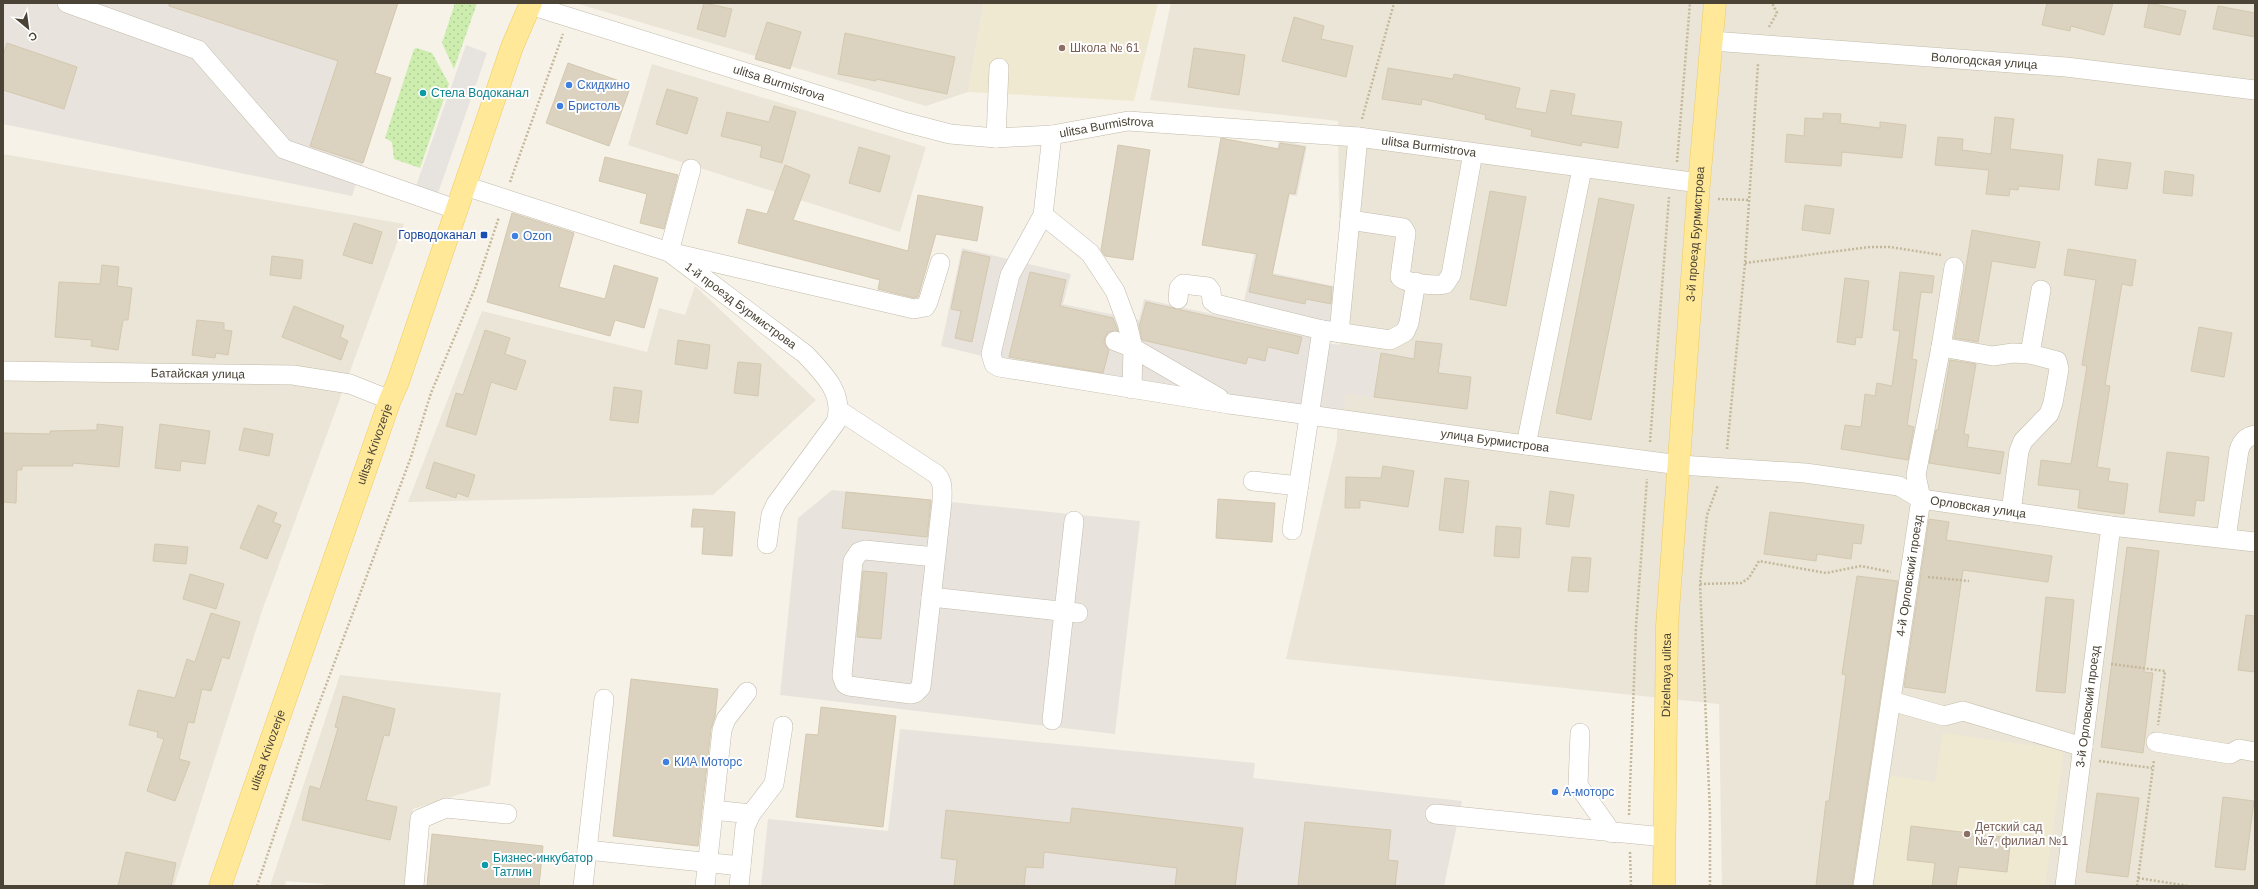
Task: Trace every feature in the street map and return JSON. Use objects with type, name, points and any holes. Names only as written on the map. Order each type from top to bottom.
[{"type":"main road","name":"3-й проезд Бурмистрова","points":[[1680,465],[1699,183],[1715,3]]},
{"type":"main road","name":"ulitsa Krivozerje","points":[[220,886],[458,210],[512,47],[530,4]]},
{"type":"main road","name":"Dizelnaya ulitsa","points":[[1664,886],[1666,626],[1680,465]]},
{"type":"street","points":[[67,3],[198,50],[284,149],[458,210]]},
{"type":"street","name":"ulitsa Burmistrova","points":[[530,4],[904,122],[950,134],[996,138],[1052,135],[1128,121],[1358,137],[1582,169],[1668,186],[1699,183]]},
{"type":"street","name":"Вологодская улица","points":[[1712,41],[2066,67],[2255,90]]},
{"type":"street","points":[[996,138],[999,68]]},
{"type":"street","points":[[1052,135],[1043,215],[1090,253],[1112,284],[1121,305],[1132,348],[1132,389]]},
{"type":"street","points":[[1292,530],[1310,416],[1330,332],[1350,220],[1358,137]]},
{"type":"street","points":[[1350,220],[1405,229],[1406,233],[1400,275],[1404,281],[1440,285],[1449,280],[1473,153]]},
{"type":"street","points":[[691,169],[669,252],[914,309],[925,307],[928,302],[940,263]]},
{"type":"street","points":[[1526,445],[1582,169]]},
{"type":"street","name":"1-й проезд Бурмистрова","points":[[465,186],[504,200],[669,252],[805,354],[821,372],[833,390],[838,400],[840,411]]},
{"type":"street","name":"улица Бурмистрова","points":[[1043,215],[1010,276],[991,354],[992,360],[999,367],[1310,416],[1680,465]]},
{"type":"street","name":"4-й Орловский проезд","points":[[1863,886],[1921,499],[1916,475],[1941,347],[1954,267]]},
{"type":"street","points":[[1178,299],[1179,288],[1183,284],[1208,287],[1211,291],[1212,301],[1216,304],[1330,332],[1390,340],[1405,332],[1409,323],[1416,282]]},
{"type":"street","points":[[2030,354],[2041,290]]},
{"type":"street","points":[[1115,341],[1132,348],[1229,404]]},
{"type":"street","points":[[1941,347],[1993,356],[2013,353],[2030,354],[2053,358],[2057,361],[2059,369],[2054,403],[2049,414],[2023,441],[2019,451],[2011,512]]},
{"type":"street","name":"Батайская улица","points":[[3,372],[292,375],[350,384],[390,400]]},
{"type":"street","points":[[767,544],[771,514],[776,504],[836,422],[840,411],[940,477],[942,483],[942,502],[921,687],[911,694],[849,686],[845,684],[842,676],[853,561],[855,555],[864,550],[935,557]]},
{"type":"street","points":[[2226,538],[2239,450],[2242,442],[2255,435]]},
{"type":"street","name":"Орловская улица","points":[[1680,465],[1805,473],[1899,486],[1921,499],[2111,526],[2255,542]]},
{"type":"street","points":[[1253,481],[1299,486]]},
{"type":"street","points":[[1052,720],[1072,612],[1074,521]]},
{"type":"street","name":"3-й Орловский проезд","points":[[2065,886],[2111,526]]},
{"type":"street","points":[[931,597],[1072,612]]},
{"type":"street","points":[[705,886],[724,724],[747,692]]},
{"type":"street","points":[[583,886],[604,699]]},
{"type":"street","points":[[1891,701],[1944,716],[1963,711],[2082,753]]},
{"type":"street","points":[[739,886],[745,827],[750,814],[774,784],[783,726]]},
{"type":"street","points":[[1580,733],[1578,785],[1621,834]]},
{"type":"street","points":[[2156,742],[2230,754],[2239,749],[2255,752]]},
{"type":"street","points":[[414,886],[420,819],[446,808],[507,814]]},
{"type":"street","points":[[713,810],[750,814]]},
{"type":"street","points":[[1435,814],[1621,834],[1664,837]]},
{"type":"street","points":[[587,850],[741,866]]},
{"type":"path","points":[[1358,137],[1394,3]]},
{"type":"path","points":[[1631,886],[1621,834],[1629,810],[1636,626],[1668,186],[1676,166],[1690,3]]},
{"type":"path","points":[[1710,886],[1710,812],[1700,584],[1707,515],[1725,468],[1746,263],[1760,44],[1777,13],[1772,3]]},
{"type":"path","points":[[257,886],[310,728],[411,457],[431,394],[476,286],[504,200],[563,34]]},
{"type":"path","points":[[1746,263],[1870,247],[1890,247],[1944,255],[1952,261],[1954,267]]},
{"type":"path","points":[[1700,584],[1741,583],[1749,578],[1759,561],[1826,573],[1861,566],[1910,575],[1969,581]]},
{"type":"path","points":[[2082,753],[2152,768]]},
{"type":"path","points":[[2138,878],[2188,886]]},
{"type":"shaded area","points":[[3,3],[398,3],[375,73],[391,78],[352,196],[3,124]]},
{"type":"shaded area","points":[[575,3],[984,3],[968,92],[926,106]]},
{"type":"shaded area","name":"Школа № 61","points":[[984,3],[1158,3],[1134,101],[968,92]]},
{"type":"shaded area","points":[[1171,3],[2255,3],[2255,886],[1722,886],[1719,704],[1286,659],[1337,440],[1340,284],[1338,121],[1150,100]]},
{"type":"shaded area","points":[[466,45],[487,53],[438,193],[416,186]]},
{"type":"shaded area","points":[[652,64],[926,147],[900,232],[628,145]]},
{"type":"shaded area","points":[[1279,140],[1307,146],[1297,196],[1290,195],[1273,273],[1338,287],[1327,343],[1412,356],[1415,339],[1444,342],[1440,371],[1473,376],[1468,410],[1346,394],[1343,416],[1043,371],[941,346],[962,248],[1071,274],[1063,304],[1139,320],[1144,299],[1240,320]]},
{"type":"shaded area","points":[[3,154],[404,224],[262,611],[174,886],[3,886]]},
{"type":"shaded area","points":[[695,286],[816,400],[713,495],[408,502],[482,311],[647,352],[659,308],[685,315]]},
{"type":"shaded area","points":[[832,490],[1140,521],[1115,734],[780,695],[798,518]]},
{"type":"shaded area","points":[[340,675],[501,693],[490,785],[413,809],[404,886],[324,886],[324,884],[286,881],[285,886],[270,886]]},
{"type":"shaded area","points":[[900,729],[1255,763],[1253,778],[1462,801],[1444,886],[761,886],[768,819],[888,831]]},
{"type":"shaded area","name":"Детский сад №7, филиал №1","points":[[1943,733],[2064,750],[2045,886],[1874,886],[1890,776],[1935,782]]},
{"type":"green space","points":[[455,3],[477,3],[454,69],[442,43]]},
{"type":"green space","points":[[417,48],[432,53],[449,84],[420,168],[394,159],[392,142],[385,138],[414,49]]},
{"type":"building","points":[[169,3],[398,3],[375,73],[391,78],[363,163],[310,146],[338,61],[169,6]]},
{"type":"building","points":[[704,3],[732,9],[725,37],[697,29]]},
{"type":"building","points":[[2047,3],[2113,3],[2104,35],[2071,26],[2070,31],[2042,25]]},
{"type":"building","points":[[2149,3],[2186,11],[2180,35],[2144,27]]},
{"type":"building","points":[[2218,6],[2255,13],[2255,37],[2213,29]]},
{"type":"building","points":[[1294,17],[1324,26],[1321,39],[1353,46],[1346,77],[1282,61]]},
{"type":"building","points":[[767,22],[801,32],[790,69],[755,59]]},
{"type":"building","points":[[845,33],[955,57],[947,94],[876,79],[876,81],[838,74]]},
{"type":"building","points":[[7,43],[77,67],[64,109],[3,90],[3,56]]},
{"type":"building","points":[[1194,48],[1245,55],[1239,95],[1188,87]]},
{"type":"building","points":[[568,63],[631,85],[609,146],[546,123]]},
{"type":"building","points":[[1388,68],[1453,79],[1454,74],[1520,88],[1515,108],[1546,113],[1551,90],[1575,94],[1571,115],[1622,122],[1618,148],[1582,142],[1581,146],[1531,136],[1532,130],[1485,119],[1486,115],[1422,99],[1421,105],[1382,99]]},
{"type":"building","points":[[667,89],[698,98],[687,134],[656,124]]},
{"type":"building","points":[[774,106],[796,112],[782,163],[760,157],[762,146],[721,136],[727,112],[769,122]]},
{"type":"building","points":[[1823,113],[1841,114],[1840,123],[1880,128],[1880,122],[1906,125],[1902,158],[1842,152],[1841,166],[1785,162],[1787,134],[1804,136],[1805,118],[1823,119]]},
{"type":"building","points":[[1995,117],[2014,119],[2010,149],[2063,155],[2059,190],[2019,186],[2018,190],[2010,189],[2009,196],[1986,194],[1989,170],[1935,165],[1938,137],[1963,139],[1962,150],[1991,154]]},
{"type":"building","points":[[1221,138],[1279,149],[1280,143],[1305,147],[1295,194],[1289,193],[1272,275],[1332,287],[1331,304],[1306,299],[1305,304],[1249,292],[1257,254],[1202,245]]},
{"type":"building","points":[[1118,145],[1150,150],[1133,260],[1105,256],[1101,250]]},
{"type":"building","points":[[859,147],[890,156],[880,192],[849,183]]},
{"type":"building","points":[[605,157],[678,175],[664,229],[640,223],[647,194],[599,181]]},
{"type":"building","points":[[2098,159],[2131,163],[2127,189],[2095,185]]},
{"type":"building","points":[[785,165],[810,175],[793,220],[908,251],[918,195],[983,207],[977,241],[936,234],[918,297],[914,298],[878,289],[880,280],[738,243],[747,209],[767,214]]},
{"type":"building","points":[[2165,171],[2194,175],[2192,196],[2163,193]]},
{"type":"building","points":[[1490,191],[1526,197],[1506,306],[1470,299]]},
{"type":"building","points":[[1599,198],[1634,205],[1591,420],[1556,413]]},
{"type":"building","points":[[1805,205],[1834,209],[1830,234],[1802,230]]},
{"type":"building","points":[[512,213],[574,233],[559,287],[605,299],[614,265],[658,278],[644,328],[615,320],[610,336],[487,302]]},
{"type":"building","points":[[354,223],[382,232],[372,264],[343,255]]},
{"type":"building","points":[[1972,230],[2040,242],[2035,268],[1992,261],[1978,342],[1954,338]]},
{"type":"building","points":[[2068,249],[2136,260],[2132,286],[2122,284],[2105,385],[2110,386],[2097,467],[2110,469],[2108,481],[2128,484],[2124,514],[2078,508],[2080,490],[2038,485],[2041,460],[2071,464],[2087,366],[2082,365],[2096,280],[2064,275]]},
{"type":"building","points":[[963,251],[990,257],[972,342],[955,338],[961,311],[951,309]]},
{"type":"building","points":[[272,256],[303,260],[301,279],[270,275]]},
{"type":"building","points":[[102,265],[119,267],[117,286],[132,288],[128,320],[123,320],[118,350],[91,346],[92,340],[55,337],[59,282],[100,284]]},
{"type":"building","points":[[1030,272],[1066,280],[1060,306],[1113,318],[1118,331],[1108,332],[1105,337],[1104,343],[1109,350],[1103,373],[1009,357]]},
{"type":"building","points":[[1900,272],[1934,276],[1932,293],[1921,292],[1912,359],[1917,360],[1907,425],[1914,427],[1908,460],[1841,449],[1845,425],[1861,427],[1865,394],[1875,396],[1877,383],[1892,386],[1900,331],[1893,330]]},
{"type":"building","points":[[1845,278],[1869,281],[1862,338],[1856,337],[1855,345],[1837,342]]},
{"type":"building","points":[[1146,302],[1302,337],[1298,354],[1268,347],[1265,361],[1248,357],[1246,364],[1142,340],[1139,324]]},
{"type":"building","points":[[294,306],[344,326],[340,337],[348,341],[341,360],[282,337]]},
{"type":"building","points":[[197,320],[224,323],[224,330],[232,331],[228,355],[216,353],[215,358],[192,355]]},
{"type":"building","points":[[2199,327],[2232,333],[2224,377],[2191,371]]},
{"type":"building","points":[[485,330],[510,338],[505,354],[526,361],[516,390],[491,382],[476,435],[446,426],[456,393],[463,395]]},
{"type":"building","points":[[678,340],[710,345],[707,369],[675,364]]},
{"type":"building","points":[[1416,341],[1442,344],[1438,373],[1471,377],[1467,409],[1374,397],[1381,353],[1414,359]]},
{"type":"building","points":[[1950,360],[1976,364],[1964,434],[1969,435],[1967,447],[2004,452],[2000,474],[1929,463],[1936,430],[1938,430]]},
{"type":"building","points":[[738,362],[761,364],[758,396],[734,393]]},
{"type":"building","points":[[614,387],[642,391],[638,423],[610,420]]},
{"type":"building","points":[[97,424],[123,427],[119,467],[73,463],[73,466],[22,466],[22,470],[17,470],[16,503],[3,502],[3,433],[50,434],[50,431],[97,430]]},
{"type":"building","points":[[160,424],[210,431],[205,464],[181,461],[180,471],[155,468]]},
{"type":"building","points":[[244,428],[273,434],[269,456],[239,450]]},
{"type":"building","points":[[2167,452],[2209,457],[2204,501],[2196,500],[2194,516],[2159,512]]},
{"type":"building","points":[[434,462],[475,475],[468,497],[457,493],[456,498],[426,488]]},
{"type":"building","points":[[1383,466],[1414,471],[1408,507],[1360,500],[1360,508],[1345,508],[1346,477],[1381,478]]},
{"type":"building","points":[[1445,478],[1469,481],[1463,533],[1439,530]]},
{"type":"building","points":[[1550,491],[1574,495],[1569,527],[1546,524]]},
{"type":"building","points":[[846,492],[931,500],[927,537],[842,528]]},
{"type":"building","points":[[1218,499],[1275,503],[1272,542],[1216,538]]},
{"type":"building","points":[[258,505],[277,513],[273,522],[281,525],[267,559],[240,548]]},
{"type":"building","points":[[693,509],[735,512],[732,556],[702,554],[704,527],[691,527]]},
{"type":"building","points":[[1770,512],[1864,525],[1861,544],[1853,543],[1851,559],[1817,554],[1816,561],[1764,554]]},
{"type":"building","points":[[1929,519],[1949,522],[1946,540],[2052,556],[2048,582],[1963,570],[1945,693],[1904,687]]},
{"type":"building","points":[[1496,526],[1521,528],[1519,558],[1494,556]]},
{"type":"building","points":[[155,544],[188,547],[186,564],[153,561]]},
{"type":"building","points":[[2127,547],[2159,551],[2144,672],[2153,673],[2143,753],[2101,747]]},
{"type":"building","points":[[1572,557],[1591,558],[1588,592],[1568,591]]},
{"type":"building","points":[[863,571],[887,573],[881,639],[857,637]]},
{"type":"building","points":[[190,574],[224,584],[216,609],[183,599]]},
{"type":"building","points":[[1857,576],[1898,581],[1852,886],[1816,886],[1826,801],[1829,801],[1846,675],[1842,674]]},
{"type":"building","points":[[2046,597],[2074,600],[2065,693],[2036,691]]},
{"type":"building","points":[[211,613],[240,622],[229,659],[222,657],[211,691],[202,689],[194,723],[188,722],[179,759],[190,762],[175,801],[147,791],[164,739],[157,737],[158,732],[129,725],[138,690],[175,698],[187,659],[195,662]]},
{"type":"building","points":[[2246,615],[2255,616],[2255,672],[2238,670]]},
{"type":"building","name":"КИА Моторс","points":[[631,679],[718,689],[715,717],[711,729],[698,846],[613,836]]},
{"type":"building","points":[[343,696],[395,709],[389,736],[384,735],[366,800],[397,807],[390,840],[302,820],[310,786],[320,789],[338,728],[335,727]]},
{"type":"building","points":[[821,707],[896,716],[883,827],[796,817],[806,734],[818,735]]},
{"type":"building","points":[[2097,793],[2139,798],[2128,877],[2086,872]]},
{"type":"building","points":[[2223,797],[2254,801],[2245,870],[2215,867]]},
{"type":"building","points":[[1072,808],[1243,828],[1235,886],[1175,886],[1177,868],[1044,852],[1043,868],[1026,867],[1024,886],[954,886],[957,860],[941,858],[946,810],[1070,823]]},
{"type":"building","points":[[1305,822],[1391,830],[1388,860],[1398,861],[1395,886],[1298,886]]},
{"type":"building","points":[[1911,826],[2011,838],[2007,872],[1959,867],[1956,886],[1932,886],[1935,863],[1907,860]]},
{"type":"building","name":"Бизнес-инкубатор Татлин","points":[[432,834],[543,846],[539,886],[427,886]]},
{"type":"building","points":[[126,852],[176,863],[171,886],[118,886]]},
{"type":"place","name":"Школа № 61","points":[[1062,48]]},
{"type":"place","name":"Скидкино","points":[[569,85]]},
{"type":"place","name":"Стела Водоканал","points":[[423,93]]},
{"type":"place","name":"Бристоль","points":[[560,106]]},
{"type":"place","name":"Горводоканал","points":[[484,235]]},
{"type":"place","name":"Ozon","points":[[515,236]]},
{"type":"place","name":"КИА Моторс","points":[[666,762]]},
{"type":"place","name":"А-моторс","points":[[1555,792]]},
{"type":"place","name":"Детский сад №7, филиал №1","points":[[1967,834]]},
{"type":"place","name":"Бизнес-инкубатор Татлин","points":[[485,865]]}]
